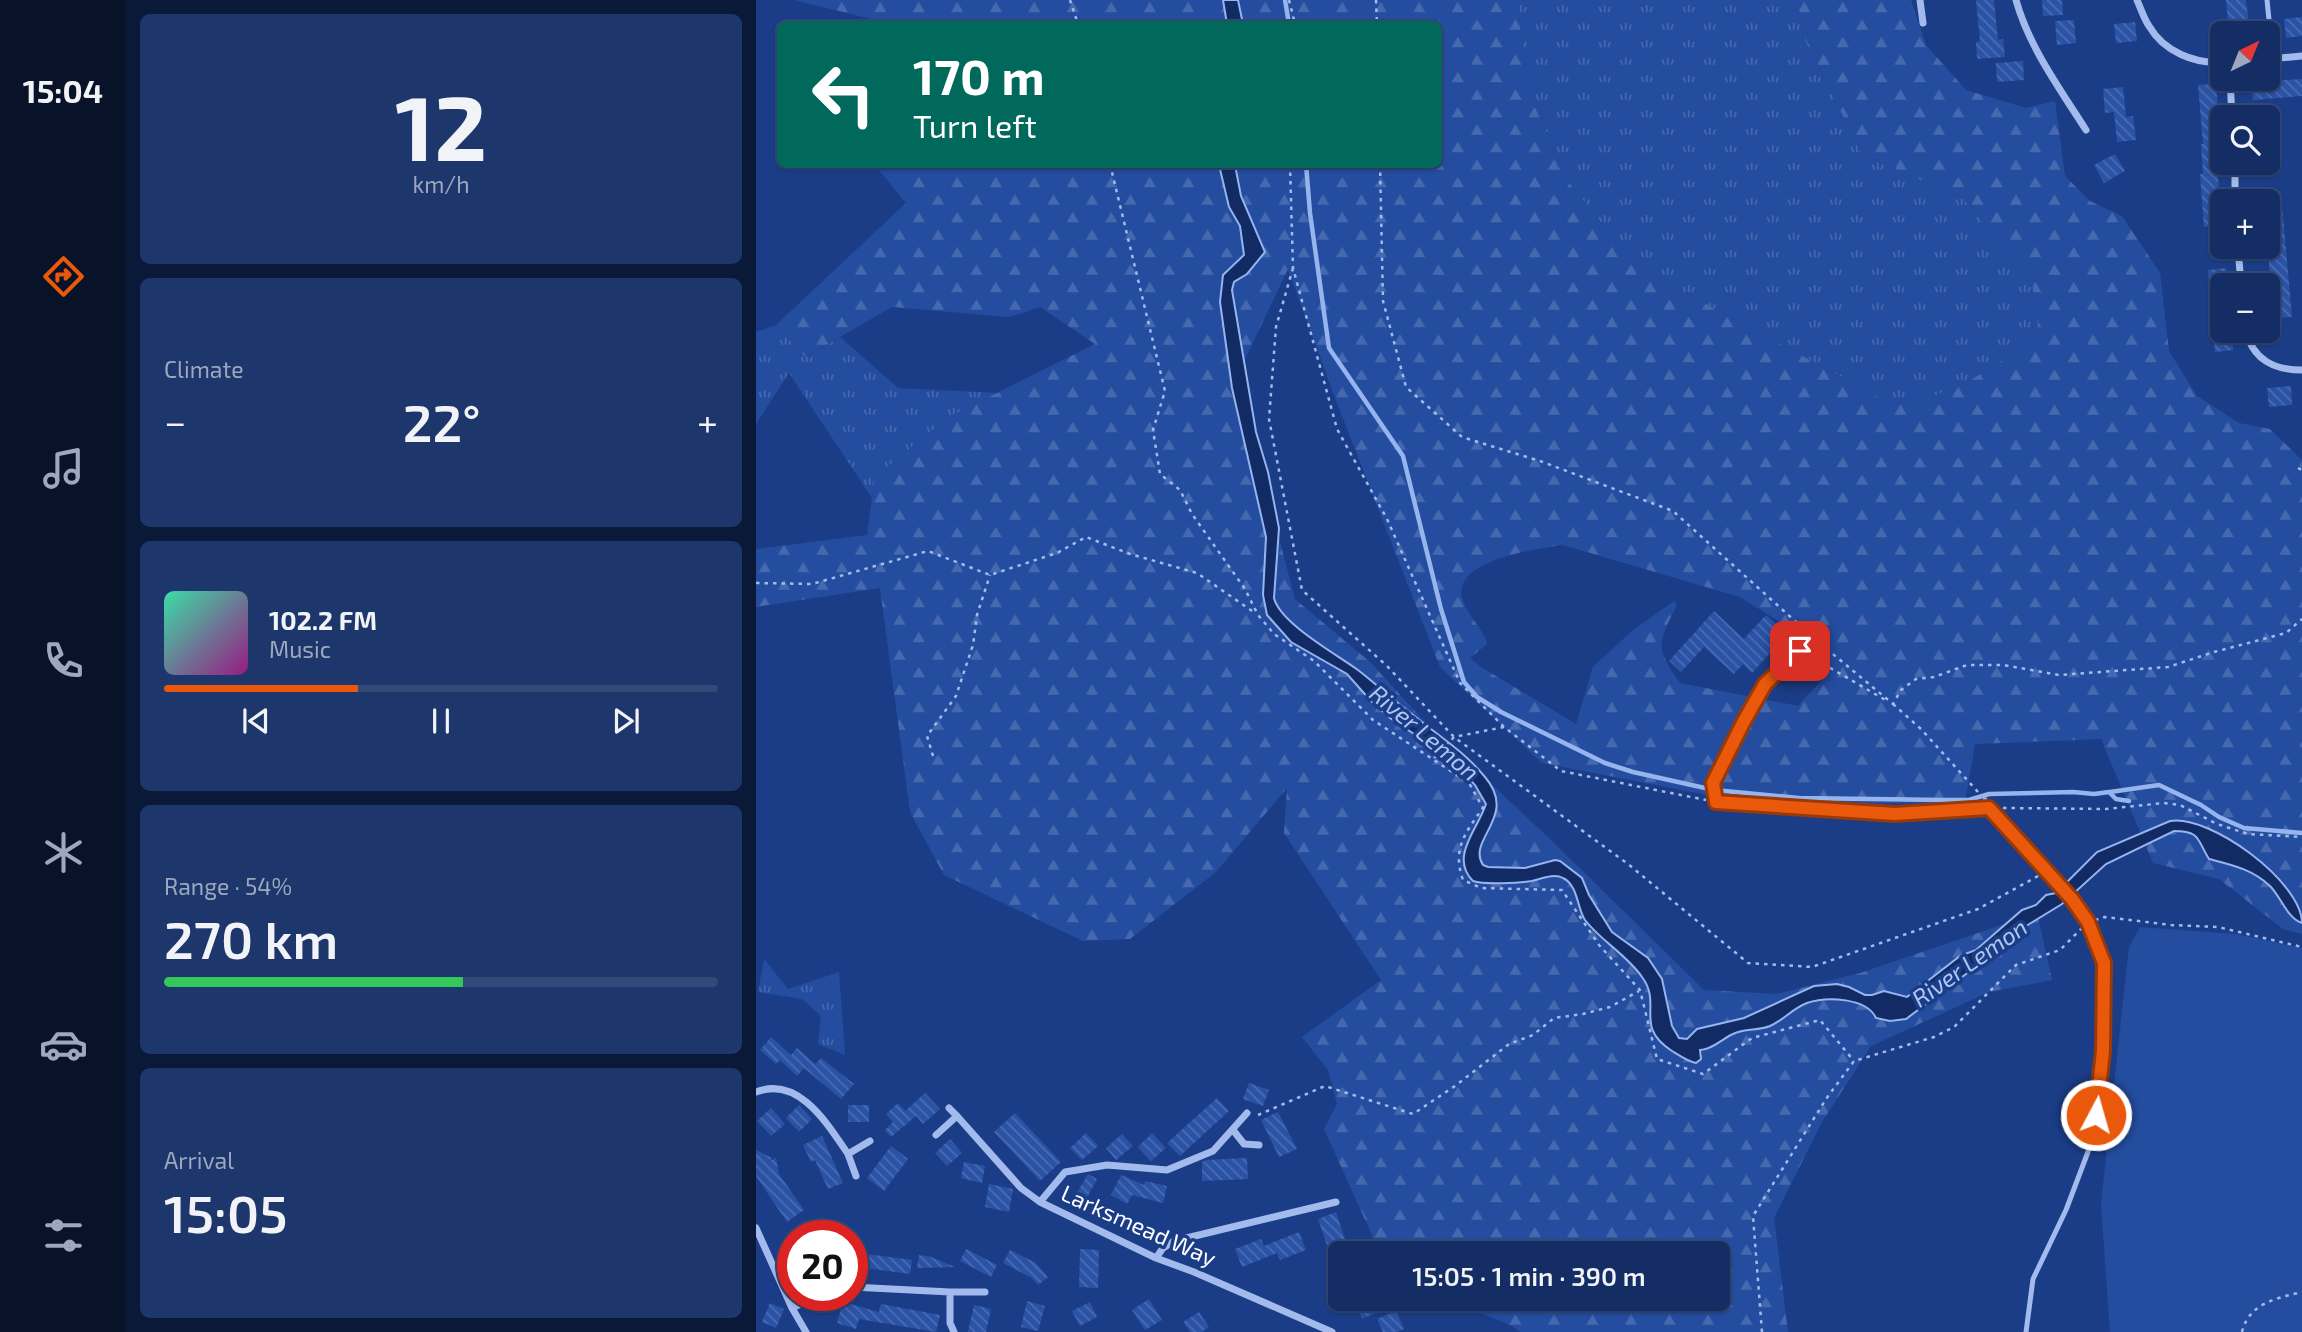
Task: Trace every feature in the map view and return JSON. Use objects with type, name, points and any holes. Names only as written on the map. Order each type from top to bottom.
[{"type":"street","points":[[1920,0],[1923,23]]},
{"type":"street","points":[[2016,0],[2020,15],[2049,72],[2086,130]]},
{"type":"street","points":[[2137,0],[2149,28],[2173,50],[2188,58],[2210,63]]},
{"type":"street","points":[[2280,58],[2302,56]]},
{"type":"street","points":[[2250,343],[2260,357],[2285,370],[2302,370]]},
{"type":"street","points":[[756,1092],[780,1089],[794,1094],[823,1117],[848,1154],[856,1176]]},
{"type":"street","name":"Larksmead Way","points":[[948,1108],[1021,1188],[1040,1202],[1156,1258],[1332,1332]]},
{"type":"street","points":[[1040,1202],[1065,1172],[1107,1165],[1167,1170],[1213,1151],[1246,1115]]},
{"type":"street","points":[[936,1135],[957,1116]]},
{"type":"street","points":[[1233,1130],[1244,1144],[1259,1145]]},
{"type":"street","points":[[848,1154],[870,1140]]},
{"type":"street","points":[[1156,1258],[1163,1248],[1174,1241],[1336,1202]]},
{"type":"street","points":[[756,1228],[777,1275]]},
{"type":"street","points":[[868,1288],[950,1293],[985,1292]]},
{"type":"street","points":[[950,1293],[950,1323],[954,1332]]},
{"type":"street","points":[[794,1311],[806,1332]]},
{"type":"lane","points":[[2267,0],[2268,21]]},
{"type":"lane","points":[[1800,651],[1765,684],[1744,721],[1713,783],[1716,802],[1895,814],[1989,808]]},
{"type":"lane","points":[[1985,800],[1989,808],[2072,899],[2088,922],[2104,963],[2103,1051],[2094,1136],[2066,1210],[2033,1279],[2026,1332]]},
{"type":"path","points":[[1070,0],[1077,21]]},
{"type":"path","points":[[1289,0],[1294,21]]},
{"type":"path","points":[[1376,0],[1377,21]]},
{"type":"path","points":[[1111,168],[1165,391],[1153,430],[1160,474],[1180,490],[1192,514],[1245,589],[1258,615],[1274,634],[1314,661],[1373,720],[1469,783],[1483,808],[1464,835],[1457,864],[1462,880],[1481,888],[1562,890],[1599,945],[1640,990],[1657,1059],[1703,1074],[1752,1038],[1821,1020],[1854,1061]]},
{"type":"path","points":[[1290,168],[1293,268],[1337,429],[1387,519],[1460,682],[1504,727],[1561,771],[1716,802]]},
{"type":"path","points":[[1380,168],[1383,302],[1406,387],[1462,437],[1539,461],[1673,511],[1816,640],[1894,704],[1978,791]]},
{"type":"path","points":[[1293,268],[1276,327],[1269,419],[1302,590],[1387,666],[1452,738],[1628,864],[1748,964],[1812,967],[1978,909],[2048,871]]},
{"type":"path","points":[[756,583],[812,584],[928,551],[990,575],[1057,553],[1086,537],[1130,554],[1197,573],[1258,615]]},
{"type":"path","points":[[933,756],[927,736],[956,696],[973,645],[977,615],[990,575]]},
{"type":"path","points":[[1894,704],[1901,690],[1916,679],[1934,677],[1967,665],[2003,665],[2059,675],[2168,667],[2286,633],[2302,619]]},
{"type":"path","points":[[1800,651],[1894,704]]},
{"type":"path","points":[[1433,759],[1452,738],[1504,727]]},
{"type":"path","points":[[1989,808],[2106,809],[2164,803],[2180,805],[2217,824],[2248,834],[2302,837]]},
{"type":"path","points":[[1762,1332],[1753,1216],[1826,1099],[1854,1061],[1934,1037],[1954,1027],[2016,965],[2060,950],[2088,922],[2105,917],[2171,925],[2218,927],[2302,947]]},
{"type":"path","points":[[1246,1115],[1257,1116],[1325,1086],[1412,1114],[1455,1086],[1509,1044],[1533,1035],[1554,1018],[1610,1007],[1640,990]]},
{"type":"path","points":[[2242,1332],[2243,1326],[2264,1301],[2302,1292]]},
{"type":"green space","points":[[794,0],[1517,0],[1529,94],[1570,184],[1628,256],[1686,293],[1891,404],[1934,396],[1969,381],[2009,356],[2038,327],[2032,284],[1965,200],[1862,154],[1805,40],[1797,0],[1911,0],[1926,45],[1966,90],[2026,108],[2055,101],[2065,176],[2090,201],[2122,216],[2160,273],[2169,351],[2197,396],[2239,423],[2270,429],[2302,460],[2302,934],[2283,929],[2219,879],[2153,863],[2101,739],[1975,744],[1965,803],[1755,804],[1542,763],[1440,667],[1288,269],[1244,361],[1260,465],[1295,599],[1370,662],[1426,723],[1551,840],[1704,990],[1777,994],[1860,973],[2037,913],[2052,980],[1989,992],[1871,1046],[1822,1122],[1774,1218],[1788,1332],[1520,1332],[1476,1311],[1730,1311],[1730,1241],[1375,1241],[1324,1129],[1337,1104],[1328,1070],[1302,1037],[1381,980],[1284,833],[1287,788],[1216,872],[1130,939],[1083,941],[944,875],[910,812],[880,588],[756,607],[756,549],[867,535],[875,477],[949,417],[1095,344],[1040,307],[1010,317],[892,307],[805,357],[776,325],[906,203],[877,168],[1442,168],[1442,21],[880,21]],"holes":[[[1563,545],[1740,597],[1777,620],[1832,669],[1798,706],[1680,683],[1666,661],[1662,645],[1666,628],[1677,605],[1674,601],[1633,630],[1593,667],[1576,724],[1470,658],[1487,644],[1465,606],[1462,587],[1469,576],[1481,566],[1516,554]]]},
{"type":"green space","points":[[1517,0],[1797,0],[1805,40],[1862,154],[1965,200],[2032,284],[2038,327],[2009,356],[1969,381],[1934,396],[1891,404],[1686,293],[1628,256],[1570,184],[1529,94]]},
{"type":"green space","points":[[776,325],[806,357],[840,337],[898,388],[998,393],[949,417],[875,477],[872,498],[789,373],[756,424],[756,332]]},
{"type":"green space","points":[[2140,927],[2236,934],[2302,948],[2302,1332],[2110,1332],[2101,1204],[2129,947]]},
{"type":"green space","points":[[764,959],[788,989],[839,972],[845,1055],[818,1044],[821,1016],[802,999],[758,992]]},
{"type":"water","points":[[1223,0],[1238,0],[1242,21],[1226,21]]},
{"type":"water","name":"River Lemon","points":[[1220,168],[1236,168],[1241,196],[1265,252],[1247,274],[1234,282],[1232,290],[1256,432],[1268,472],[1279,528],[1274,598],[1278,608],[1297,628],[1358,670],[1459,751],[1485,777],[1494,791],[1497,804],[1495,816],[1481,846],[1483,865],[1525,868],[1555,860],[1582,878],[1589,895],[1612,932],[1648,958],[1662,979],[1672,1026],[1679,1038],[1687,1039],[1697,1029],[1744,1018],[1814,986],[1837,984],[1865,995],[1884,991],[1907,997],[1960,956],[1976,950],[2022,910],[2036,905],[2046,895],[2056,893],[2097,852],[2170,821],[2208,828],[2251,854],[2287,889],[2298,907],[2302,923],[2292,917],[2263,880],[2241,868],[2209,859],[2194,835],[2174,831],[2106,864],[2062,904],[2005,939],[1978,965],[1906,1019],[1890,1021],[1876,1018],[1864,1006],[1846,1000],[1815,1001],[1802,1005],[1770,1026],[1738,1032],[1700,1050],[1701,1059],[1696,1063],[1672,1051],[1660,1042],[1654,1033],[1648,987],[1642,977],[1585,920],[1568,881],[1556,876],[1511,883],[1473,881],[1466,872],[1464,853],[1486,804],[1475,785],[1462,771],[1390,718],[1347,674],[1291,642],[1267,615],[1263,595],[1266,537],[1232,388],[1220,302],[1223,275],[1244,255],[1240,226],[1229,207]]},
{"type":"building","points":[[1976,0],[1994,0],[1998,40],[2003,39],[2005,57],[1977,59],[1976,42],[1980,41]]},
{"type":"building","points":[[2042,0],[2062,0],[2063,15],[2043,16]]},
{"type":"building","points":[[2226,0],[2246,0],[2249,21],[2228,21]]},
{"type":"building","points":[[2302,17],[2302,36],[2286,38],[2284,19]]},
{"type":"building","points":[[2074,20],[2076,43],[2057,45],[2055,21]]},
{"type":"building","points":[[2135,22],[2137,41],[2116,43],[2114,24]]},
{"type":"building","points":[[2023,61],[2024,80],[1997,82],[1996,63]]},
{"type":"building","points":[[2302,79],[2302,96],[2253,100],[2252,91],[2280,91],[2280,80]]},
{"type":"building","points":[[2210,84],[2210,91],[2217,91],[2218,105],[2210,105],[2210,175],[2218,175],[2219,189],[2210,189],[2210,226],[2204,227],[2200,174],[2203,174],[2203,144],[2198,85]]},
{"type":"building","points":[[2123,87],[2126,117],[2133,116],[2136,140],[2117,142],[2114,112],[2105,113],[2103,89]]},
{"type":"building","points":[[2115,154],[2125,171],[2104,183],[2094,165]]},
{"type":"building","points":[[2280,204],[2292,317],[2280,318],[2280,273],[2270,273],[2269,259],[2280,259]]},
{"type":"building","points":[[2226,268],[2227,273],[2210,273],[2210,293],[2208,270]]},
{"type":"building","points":[[2214,343],[2233,343],[2233,350],[2215,352]]},
{"type":"building","points":[[2291,386],[2292,405],[2269,407],[2267,388]]},
{"type":"building","points":[[1714,611],[1744,639],[1766,615],[1793,639],[1785,647],[1780,642],[1752,673],[1743,664],[1734,674],[1704,647],[1681,672],[1669,661]]},
{"type":"building","points":[[771,1037],[791,1055],[797,1048],[815,1064],[821,1058],[854,1084],[841,1099],[804,1068],[797,1076],[780,1060],[776,1064],[760,1050]]},
{"type":"building","points":[[1249,1083],[1269,1090],[1263,1106],[1243,1099]]},
{"type":"building","points":[[925,1093],[940,1109],[923,1124],[916,1116],[891,1137],[885,1130],[893,1122],[886,1114],[898,1103],[905,1111]]},
{"type":"building","points":[[1217,1098],[1229,1111],[1180,1156],[1167,1143]]},
{"type":"building","points":[[799,1105],[812,1119],[799,1132],[786,1118]]},
{"type":"building","points":[[848,1105],[869,1105],[869,1122],[848,1122]]},
{"type":"building","points":[[771,1108],[785,1124],[771,1136],[757,1121]]},
{"type":"building","points":[[1278,1112],[1297,1149],[1279,1157],[1261,1120]]},
{"type":"building","points":[[1015,1113],[1061,1162],[1040,1181],[994,1132]]},
{"type":"building","points":[[1086,1133],[1098,1146],[1082,1160],[1070,1148]]},
{"type":"building","points":[[1152,1133],[1166,1148],[1151,1161],[1138,1147]]},
{"type":"building","points":[[1122,1134],[1133,1146],[1116,1160],[1106,1148]]},
{"type":"building","points":[[822,1136],[843,1183],[828,1189],[815,1160],[811,1162],[803,1145]]},
{"type":"building","points":[[950,1139],[962,1153],[947,1166],[935,1153]]},
{"type":"building","points":[[891,1146],[908,1159],[884,1191],[867,1178]]},
{"type":"building","points":[[756,1150],[772,1158],[769,1161],[776,1158],[779,1174],[804,1210],[786,1220],[756,1176]]},
{"type":"building","points":[[1247,1158],[1248,1179],[1202,1181],[1202,1162]]},
{"type":"building","points":[[964,1162],[985,1166],[982,1183],[961,1178]]},
{"type":"building","points":[[1088,1174],[1097,1179],[1082,1207],[1072,1201]]},
{"type":"building","points":[[1121,1175],[1144,1185],[1145,1181],[1167,1186],[1163,1203],[1132,1195],[1127,1204],[1111,1195]]},
{"type":"building","points":[[989,1184],[1013,1189],[1009,1212],[985,1207]]},
{"type":"building","points":[[1336,1212],[1345,1239],[1328,1241],[1327,1245],[1318,1219]]},
{"type":"building","points":[[1299,1232],[1306,1250],[1280,1260],[1277,1253],[1242,1267],[1235,1249],[1261,1239],[1264,1246]]},
{"type":"building","points":[[966,1249],[997,1265],[991,1277],[960,1261]]},
{"type":"building","points":[[1080,1249],[1099,1250],[1098,1288],[1079,1287]]},
{"type":"building","points":[[1010,1250],[1036,1263],[1048,1277],[1038,1285],[1032,1278],[1003,1263]]},
{"type":"building","points":[[868,1254],[912,1260],[910,1274],[868,1268]]},
{"type":"building","points":[[919,1255],[931,1257],[955,1267],[917,1268]]},
{"type":"building","points":[[1149,1299],[1162,1320],[1145,1330],[1132,1310]]},
{"type":"building","points":[[1027,1301],[1045,1306],[1038,1331],[1021,1327]]},
{"type":"building","points":[[1090,1302],[1097,1317],[1080,1326],[1072,1311]]},
{"type":"building","points":[[770,1303],[777,1306],[777,1311],[783,1311],[776,1328],[762,1322]]},
{"type":"building","points":[[881,1304],[940,1315],[936,1332],[859,1319],[856,1329],[837,1323],[840,1311],[868,1309],[879,1312]]},
{"type":"building","points":[[974,1305],[991,1309],[986,1332],[968,1332]]},
{"type":"building","points":[[1359,1311],[1380,1311],[1362,1319]]},
{"type":"building","points":[[1396,1311],[1404,1329],[1383,1332],[1377,1319]]},
{"type":"building","points":[[1199,1312],[1209,1327],[1202,1332],[1190,1332],[1183,1322]]},
{"type":"waterway","points":[[1285,0],[1288,21]]},
{"type":"waterway","points":[[1306,168],[1329,348],[1403,456],[1441,609],[1464,682],[1477,697],[1501,712],[1605,763],[1714,790],[1799,798],[1944,800],[1969,800],[1989,794],[2109,792],[2116,799],[2129,801]]},
{"type":"waterway","points":[[2110,792],[2159,785],[2244,828],[2302,833]]},
{"type":"route","points":[[1800,651],[1765,684],[1744,721],[1713,783],[1716,802],[1895,814],[1989,808],[2072,899],[2088,922],[2104,963],[2103,1051],[2096,1115]]}]
